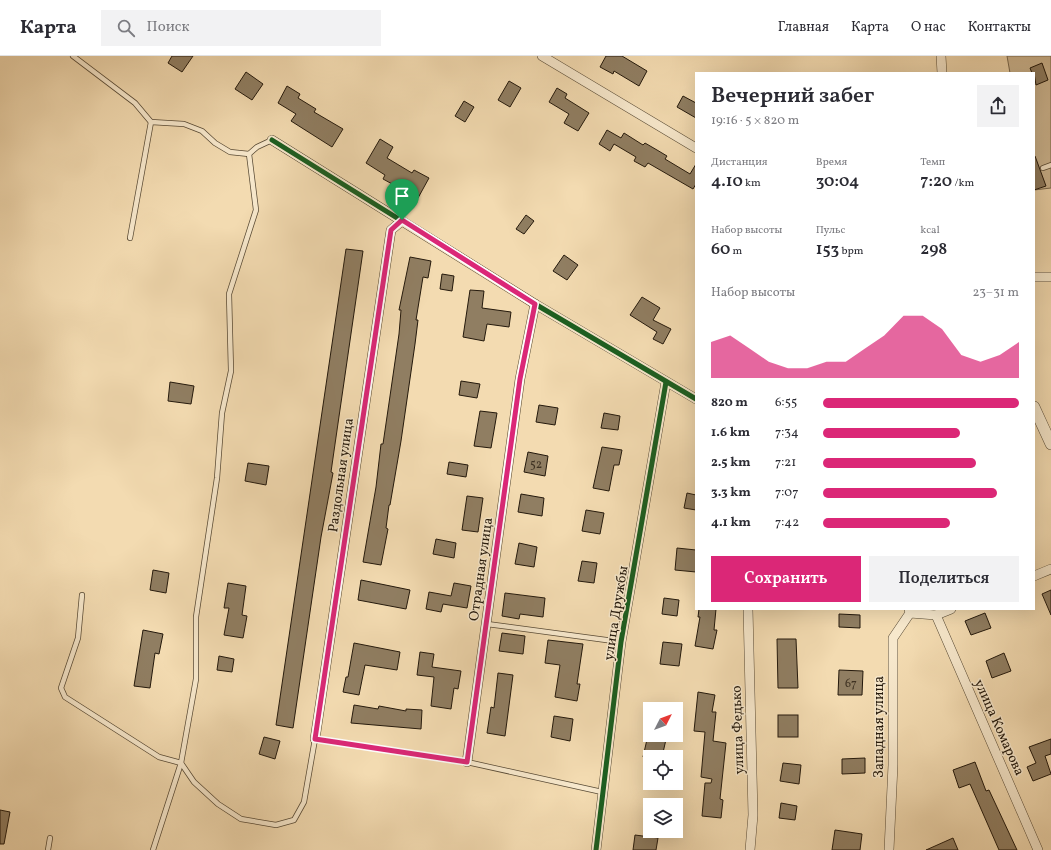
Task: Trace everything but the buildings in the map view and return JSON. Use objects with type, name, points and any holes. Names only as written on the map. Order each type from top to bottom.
[{"type":"street","points":[[542,56],[695,147]]},
{"type":"street","points":[[941,56],[942,72]]},
{"type":"street","points":[[272,140],[535,304],[695,398]]},
{"type":"street","name":"Раздольная улица","points":[[315,739],[391,230],[402,220]]},
{"type":"street","points":[[1035,277],[1051,277]]},
{"type":"street","name":"Отрадная улица","points":[[467,762],[520,379],[535,304]]},
{"type":"street","name":"улица Дружбы","points":[[596,850],[621,642],[666,382]]},
{"type":"street","points":[[1035,409],[1051,444]]},
{"type":"street","points":[[1035,576],[1051,569]]},
{"type":"street","name":"улица Федько","points":[[748,610],[753,815],[750,850]]},
{"type":"street","points":[[910,611],[936,615],[948,610]]},
{"type":"street","name":"Западная улица","points":[[889,850],[893,765],[893,638],[910,611]]},
{"type":"street","name":"улица Комарова","points":[[936,615],[1038,850]]},
{"type":"lane","points":[[73,56],[135,104],[151,122],[184,124],[202,131],[215,143],[230,152],[249,154],[258,147],[272,140]]},
{"type":"lane","points":[[130,238],[151,122]]},
{"type":"lane","points":[[153,850],[180,763],[196,679],[196,617],[217,478],[222,413],[231,371],[229,294],[256,210],[249,154]]},
{"type":"lane","points":[[1042,168],[1051,165]]},
{"type":"lane","points":[[82,596],[78,638],[60,688],[65,697],[159,757],[180,763],[194,782],[218,804],[241,819],[276,826],[294,820],[304,802],[315,739],[467,762],[602,792]]},
{"type":"lane","points":[[487,624],[621,642]]},
{"type":"lane","points":[[48,850],[50,838]]},
{"type":"shaded area","points":[[1007,56],[1051,56],[1051,188],[1035,190],[1035,72],[1010,72]]},
{"type":"cycle path","points":[[272,140],[535,304],[695,398]]},
{"type":"cycle path","points":[[315,739],[391,230],[402,221]]},
{"type":"cycle path","points":[[596,850],[621,642],[666,382]]},
{"type":"route","points":[[402,220],[535,304],[520,379],[467,762],[315,739],[391,230],[402,220]]}]
